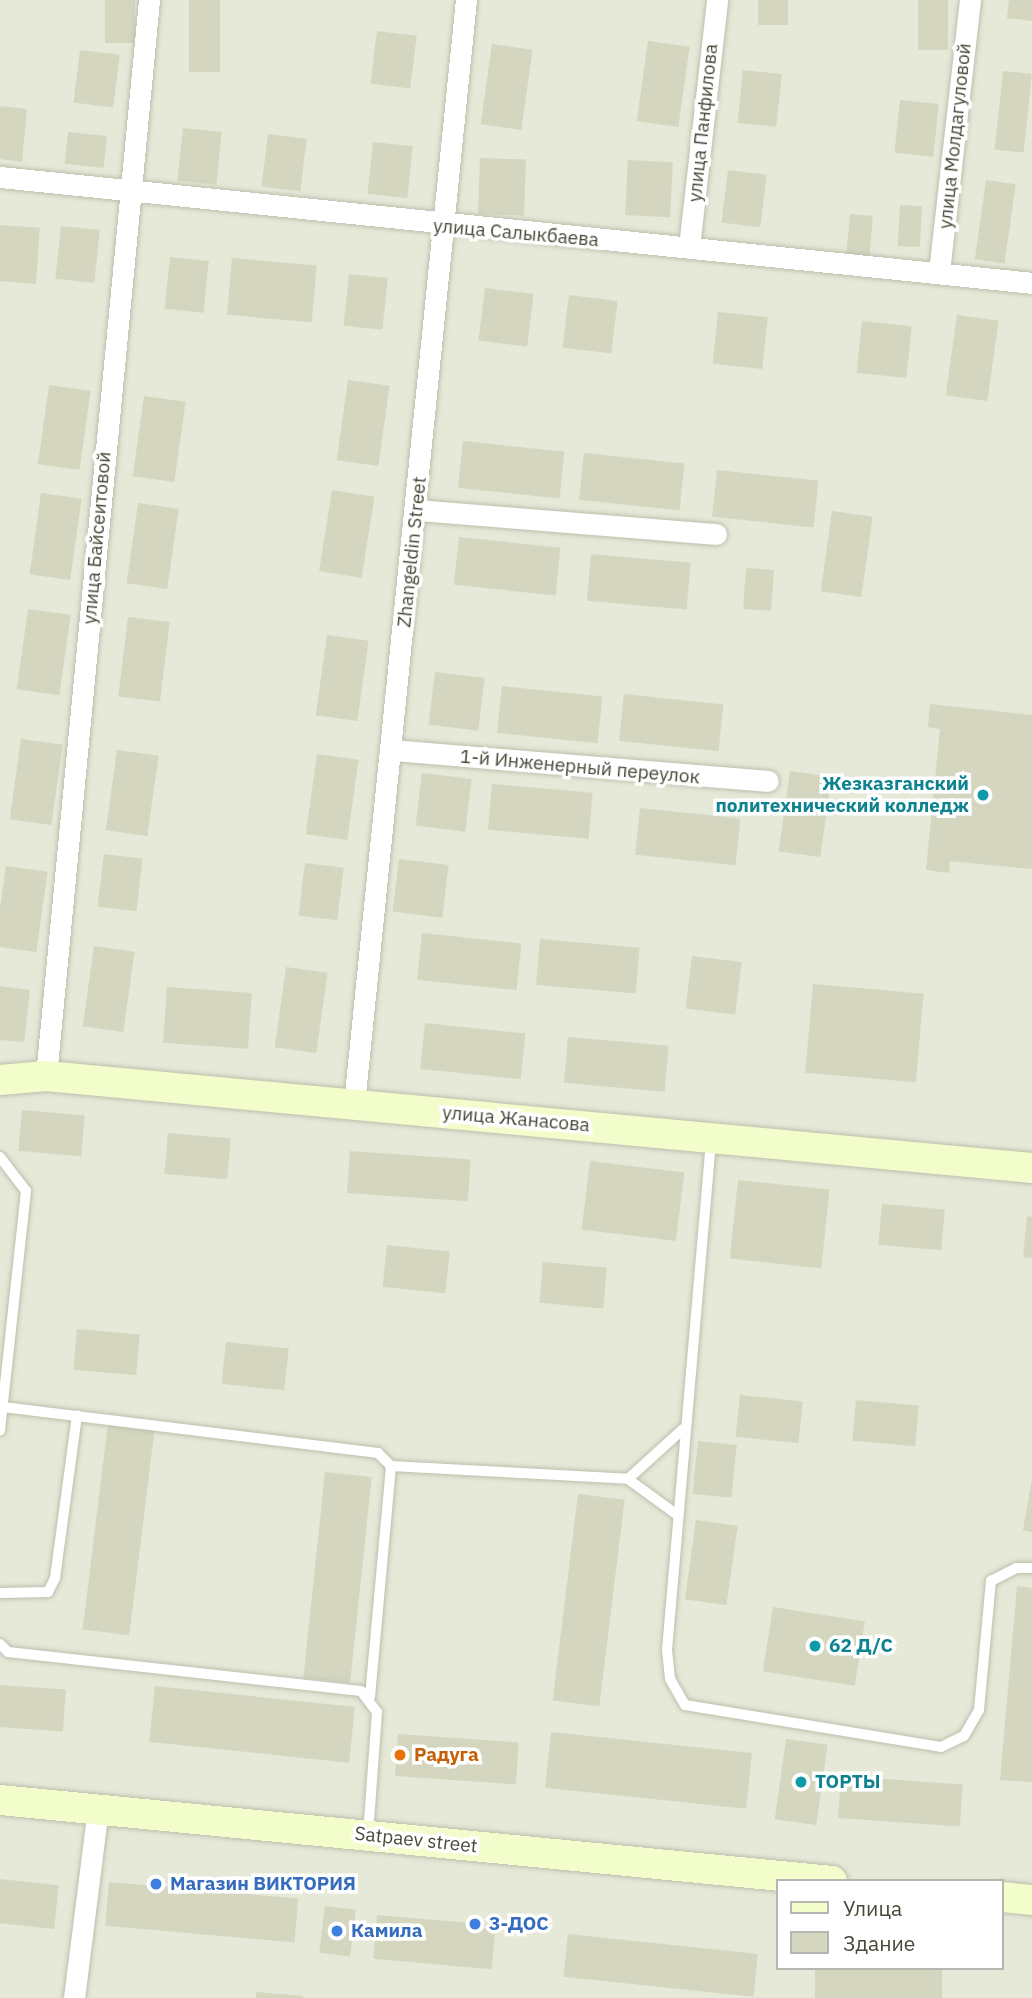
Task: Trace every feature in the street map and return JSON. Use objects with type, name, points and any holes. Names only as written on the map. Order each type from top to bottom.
[{"type":"street","name":"улица Байсеитовой","points":[[46,1076],[149,0]]},
{"type":"street","name":"Zhangeldin Street","points":[[354,1104],[417,510],[466,0]]},
{"type":"street","name":"улица Панфилова","points":[[689,247],[717,0]]},
{"type":"street","name":"улица Молдагуловой","points":[[939,272],[970,0]]},
{"type":"street","name":"улица Салыкбаева","points":[[0,177],[444,227],[689,247],[1032,283]]},
{"type":"street","points":[[417,510],[716,534]]},
{"type":"street","name":"1-й Инженерный переулок","points":[[392,750],[768,781]]},
{"type":"street","name":"улица Жанасова","points":[[0,1080],[46,1076],[1032,1168]]},
{"type":"street","name":"Satpaev street","points":[[0,1800],[811,1879]]},
{"type":"street","points":[[74,1998],[98,1809]]},
{"type":"street","points":[[1004,1897],[1032,1900]]},
{"type":"lane","points":[[711,1138],[683,1429],[667,1650],[670,1679],[685,1705],[941,1747],[964,1736],[979,1710],[991,1581],[1016,1568],[1032,1568]]},
{"type":"lane","points":[[0,1157],[26,1191],[0,1431]]},
{"type":"lane","points":[[2,1407],[365,1448],[391,1466],[628,1479],[677,1514]]},
{"type":"lane","points":[[0,1593],[36,1595],[52,1585],[77,1415]]},
{"type":"lane","points":[[628,1479],[683,1429]]},
{"type":"lane","points":[[370,1698],[391,1466]]},
{"type":"lane","points":[[0,1644],[8,1652],[361,1691],[370,1698],[377,1712],[368,1836]]},
{"type":"shaded area","points":[[0,0],[1032,0],[1032,1998],[0,1998]]},
{"type":"building","points":[[105,0],[135,0],[135,43],[105,43]]},
{"type":"building","points":[[189,0],[220,0],[220,72],[189,72]]},
{"type":"building","points":[[758,0],[788,0],[788,25],[758,25]]},
{"type":"building","points":[[918,0],[948,0],[948,50],[918,50]]},
{"type":"building","points":[[1009,0],[1032,0],[1032,21],[1007,18]]},
{"type":"building","points":[[377,31],[417,36],[410,88],[371,84]]},
{"type":"building","points":[[648,41],[690,47],[678,127],[637,121]]},
{"type":"building","points":[[492,44],[533,50],[521,130],[481,124]]},
{"type":"building","points":[[80,50],[120,55],[113,107],[74,103]]},
{"type":"building","points":[[743,70],[782,74],[776,127],[737,123]]},
{"type":"building","points":[[1003,71],[1032,74],[1024,153],[995,150]]},
{"type":"building","points":[[900,100],[939,104],[933,157],[894,153]]},
{"type":"building","points":[[0,106],[27,109],[22,162],[0,159]]},
{"type":"building","points":[[183,128],[222,132],[216,185],[177,181]]},
{"type":"building","points":[[68,132],[107,136],[103,168],[65,164]]},
{"type":"building","points":[[268,134],[307,139],[300,191],[262,187]]},
{"type":"building","points":[[373,142],[413,146],[407,198],[368,194]]},
{"type":"building","points":[[480,158],[526,160],[524,216],[478,214]]},
{"type":"building","points":[[628,160],[673,162],[670,217],[625,215]]},
{"type":"building","points":[[728,170],[767,175],[760,227],[722,223]]},
{"type":"building","points":[[986,180],[1016,184],[1005,263],[975,259]]},
{"type":"building","points":[[900,205],[922,206],[920,247],[898,246]]},
{"type":"building","points":[[850,214],[873,216],[869,257],[846,255]]},
{"type":"building","points":[[0,225],[40,228],[36,284],[0,281]]},
{"type":"building","points":[[61,226],[100,230],[94,283],[55,279]]},
{"type":"building","points":[[170,257],[209,261],[203,313],[165,309]]},
{"type":"building","points":[[232,258],[317,265],[312,322],[227,315]]},
{"type":"building","points":[[349,274],[388,278],[382,330],[344,326]]},
{"type":"building","points":[[485,288],[534,294],[527,347],[479,341]]},
{"type":"building","points":[[569,295],[618,301],[611,354],[563,348]]},
{"type":"building","points":[[718,312],[768,317],[762,369],[713,364]]},
{"type":"building","points":[[957,315],[999,321],[987,401],[946,395]]},
{"type":"building","points":[[862,321],[912,326],[906,378],[857,373]]},
{"type":"building","points":[[348,380],[390,386],[378,466],[337,460]]},
{"type":"building","points":[[49,385],[91,391],[79,470],[38,464]]},
{"type":"building","points":[[144,396],[186,402],[174,482],[133,476]]},
{"type":"building","points":[[463,441],[564,452],[560,498],[458,488]]},
{"type":"building","points":[[584,453],[684,464],[680,510],[579,500]]},
{"type":"building","points":[[717,470],[818,481],[814,527],[712,517]]},
{"type":"building","points":[[332,490],[374,497],[362,578],[319,571]]},
{"type":"building","points":[[41,493],[82,499],[70,580],[30,574]]},
{"type":"building","points":[[138,503],[179,509],[167,589],[127,583]]},
{"type":"building","points":[[832,511],[873,517],[861,597],[821,591]]},
{"type":"building","points":[[459,537],[560,548],[555,595],[454,585]]},
{"type":"building","points":[[591,554],[691,563],[687,610],[587,601]]},
{"type":"building","points":[[746,568],[774,570],[771,611],[743,609]]},
{"type":"building","points":[[28,609],[71,615],[59,695],[17,689]]},
{"type":"building","points":[[128,617],[170,622],[160,702],[118,696]]},
{"type":"building","points":[[327,635],[369,641],[357,721],[316,715]]},
{"type":"building","points":[[435,672],[485,678],[478,731],[429,725]]},
{"type":"building","points":[[502,686],[602,697],[598,743],[497,733]]},
{"type":"building","points":[[624,694],[723,704],[719,751],[619,741]]},
{"type":"building","name":"Жезказганский политехнический колледж","points":[[930,704],[1032,715],[1032,869],[950,861],[949,873],[926,870],[940,729],[928,727]]},
{"type":"building","points":[[21,739],[63,745],[51,825],[10,819]]},
{"type":"building","points":[[117,750],[159,756],[147,836],[106,830]]},
{"type":"building","points":[[317,754],[359,760],[347,840],[306,834]]},
{"type":"building","points":[[790,771],[832,777],[820,857],[779,851]]},
{"type":"building","points":[[422,773],[472,779],[465,832],[416,826]]},
{"type":"building","points":[[492,784],[593,793],[589,839],[488,830]]},
{"type":"building","points":[[640,808],[740,819],[736,865],[635,855]]},
{"type":"building","points":[[104,854],[143,859],[136,911],[98,907]]},
{"type":"building","points":[[399,859],[449,865],[442,918],[393,912]]},
{"type":"building","points":[[305,863],[344,868],[337,920],[299,916]]},
{"type":"building","points":[[6,866],[48,872],[36,952],[0,947],[0,909]]},
{"type":"building","points":[[422,933],[521,943],[517,990],[417,980]]},
{"type":"building","points":[[540,939],[640,948],[636,994],[536,985]]},
{"type":"building","points":[[94,946],[135,952],[123,1032],[83,1026]]},
{"type":"building","points":[[692,956],[742,962],[735,1015],[686,1009]]},
{"type":"building","points":[[286,967],[328,973],[316,1053],[275,1047]]},
{"type":"building","points":[[813,984],[924,994],[916,1082],[805,1073]]},
{"type":"building","points":[[0,986],[30,990],[24,1042],[0,1040]]},
{"type":"building","points":[[167,987],[252,993],[248,1049],[163,1043]]},
{"type":"building","points":[[425,1023],[525,1034],[521,1079],[420,1069]]},
{"type":"building","points":[[568,1037],[669,1046],[665,1092],[564,1083]]},
{"type":"building","points":[[22,1110],[85,1115],[81,1156],[18,1151]]},
{"type":"building","points":[[168,1133],[231,1138],[227,1179],[164,1174]]},
{"type":"building","points":[[350,1151],[471,1159],[468,1201],[347,1193]]},
{"type":"building","points":[[590,1161],[684,1173],[676,1241],[582,1229]]},
{"type":"building","points":[[738,1180],[829,1190],[821,1268],[730,1259]]},
{"type":"building","points":[[882,1204],[945,1209],[941,1250],[878,1245]]},
{"type":"building","points":[[1027,1216],[1032,1217],[1032,1258],[1023,1257]]},
{"type":"building","points":[[387,1245],[450,1252],[445,1293],[383,1287]]},
{"type":"building","points":[[543,1262],[607,1268],[603,1308],[539,1303]]},
{"type":"building","points":[[77,1329],[140,1334],[136,1375],[73,1370]]},
{"type":"building","points":[[226,1342],[289,1349],[284,1390],[222,1384]]},
{"type":"building","points":[[740,1395],[803,1402],[798,1443],[736,1437]]},
{"type":"building","points":[[856,1400],[919,1405],[915,1446],[852,1441]]},
{"type":"building","points":[[108,1423],[155,1429],[129,1635],[83,1629]]},
{"type":"building","points":[[698,1441],[737,1445],[731,1498],[692,1494]]},
{"type":"building","points":[[325,1472],[372,1477],[350,1683],[303,1678]]},
{"type":"building","points":[[1032,1479],[1032,1532],[1023,1530]]},
{"type":"building","points":[[578,1494],[625,1500],[599,1706],[553,1700]]},
{"type":"building","points":[[696,1520],[738,1526],[726,1605],[685,1599]]},
{"type":"building","points":[[1017,1586],[1032,1588],[1032,1782],[1000,1780]]},
{"type":"building","name":"62 Д/С","points":[[773,1607],[865,1622],[855,1686],[763,1671]]},
{"type":"building","points":[[0,1685],[66,1690],[63,1732],[0,1727]]},
{"type":"building","points":[[155,1686],[355,1707],[349,1763],[149,1742]]},
{"type":"building","points":[[551,1732],[752,1753],[746,1809],[545,1788]]},
{"type":"building","points":[[398,1734],[519,1742],[516,1784],[395,1776]]},
{"type":"building","name":"ТОРТЫ","points":[[786,1739],[828,1745],[816,1825],[775,1819]]},
{"type":"building","points":[[841,1776],[963,1785],[960,1826],[838,1818]]},
{"type":"building","points":[[0,1879],[59,1885],[54,1929],[0,1923]]},
{"type":"building","points":[[109,1882],[298,1899],[294,1942],[105,1926]]},
{"type":"building","name":"Камила","points":[[325,1906],[356,1910],[350,1956],[319,1953]]},
{"type":"building","points":[[377,1915],[496,1925],[492,1969],[373,1959]]},
{"type":"building","points":[[568,1934],[758,1954],[753,1997],[564,1977]]},
{"type":"building","points":[[815,1970],[942,1970],[942,1998],[815,1998]]},
{"type":"building","points":[[256,1992],[303,1996],[303,1998],[256,1998]]},
{"type":"place","name":"Жезказганский политехнический колледж","points":[[983,795]]},
{"type":"place","name":"62 Д/С","points":[[815,1646]]},
{"type":"place","name":"Радуга","points":[[400,1755]]},
{"type":"place","name":"ТОРТЫ","points":[[801,1782]]},
{"type":"place","name":"Магазин ВИКТОРИЯ","points":[[156,1884]]},
{"type":"place","name":"3-ДОС","points":[[475,1924]]},
{"type":"place","name":"Камила","points":[[337,1931]]}]
